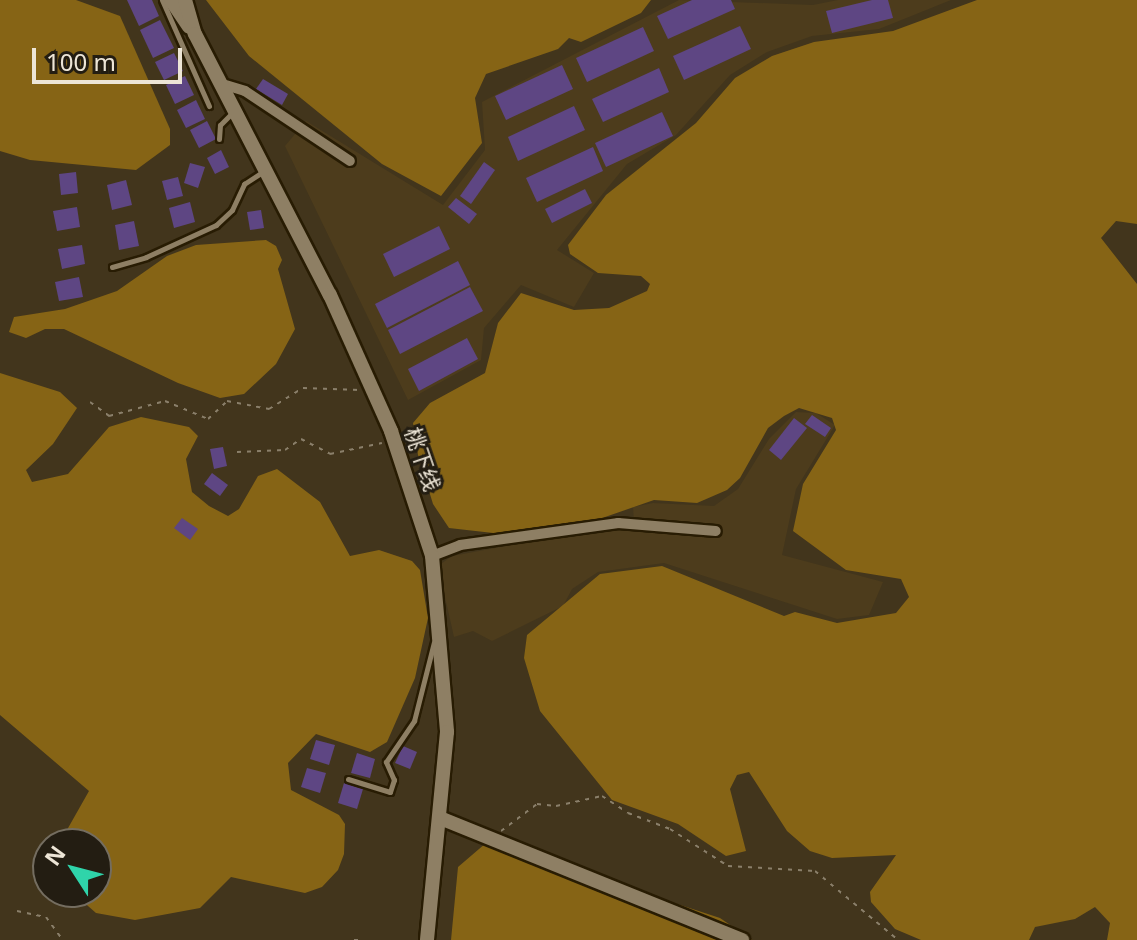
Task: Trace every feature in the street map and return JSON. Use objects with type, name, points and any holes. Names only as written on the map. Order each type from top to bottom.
[{"type":"main road","points":[[171,0],[195,34]]},
{"type":"main road","points":[[185,0],[195,34]]},
{"type":"main road","name":"桃下线","points":[[195,34],[373,390],[395,440],[432,556],[441,631],[447,732],[427,940]]},
{"type":"main road","points":[[440,818],[742,940]]},
{"type":"street","points":[[219,83],[245,91],[350,161]]},
{"type":"street","points":[[432,556],[460,545],[618,523],[716,531]]},
{"type":"lane","points":[[162,0],[209,106]]},
{"type":"lane","points":[[219,139],[220,125],[234,111]]},
{"type":"lane","points":[[112,267],[146,257],[216,225],[232,210],[244,184],[265,171]]},
{"type":"lane","points":[[348,779],[390,792],[394,780],[386,762],[414,721],[432,644],[441,631]]},
{"type":"path","points":[[90,402],[109,416],[165,401],[208,419],[227,401],[269,409],[303,388],[373,390]]},
{"type":"path","points":[[237,452],[285,450],[301,439],[330,454],[395,440]]},
{"type":"path","points":[[499,833],[537,804],[556,806],[602,796],[628,813],[670,829],[728,866],[815,871],[898,940]]},
{"type":"path","points":[[17,911],[46,917],[63,940]]},
{"type":"path","points":[[354,940],[359,940]]},
{"type":"shaded area","points":[[0,0],[76,0],[120,16],[170,129],[170,145],[136,170],[30,160],[0,151]]},
{"type":"shaded area","points":[[206,0],[651,0],[641,13],[581,42],[569,38],[558,49],[486,74],[475,98],[482,143],[441,196],[382,164],[249,56]]},
{"type":"shaded area","points":[[679,0],[813,5],[838,0],[951,0],[879,29],[812,36],[767,52],[730,75],[676,135],[627,164],[557,250],[594,273],[574,307],[521,285],[484,328],[481,360],[408,400],[285,146],[306,121],[443,205],[485,150],[482,102]]},
{"type":"shaded area","points":[[977,0],[1137,0],[1137,224],[1116,221],[1101,238],[1137,284],[1137,940],[1107,940],[1110,923],[1095,907],[1075,919],[1035,927],[1029,940],[921,940],[895,929],[871,902],[870,892],[896,855],[832,858],[810,851],[787,831],[749,772],[737,775],[730,789],[746,851],[726,856],[678,824],[612,800],[540,711],[524,658],[527,635],[600,574],[662,566],[784,616],[795,612],[837,623],[896,613],[909,597],[901,579],[846,570],[793,531],[803,484],[836,430],[832,418],[799,408],[784,416],[768,428],[740,478],[727,490],[697,503],[654,500],[585,524],[502,534],[449,528],[433,504],[418,455],[413,423],[430,403],[485,373],[498,323],[521,293],[574,310],[609,308],[647,291],[650,284],[641,276],[598,273],[570,254],[568,245],[606,195],[696,123],[735,78],[772,56],[814,42],[893,31]]},
{"type":"shaded area","points":[[266,240],[276,246],[282,260],[278,269],[295,329],[276,364],[244,394],[220,398],[178,383],[64,329],[45,329],[26,338],[9,332],[14,317],[65,309],[117,291],[167,256],[196,245]]},
{"type":"shaded area","points":[[0,373],[60,392],[77,408],[53,444],[26,470],[32,482],[68,474],[109,427],[141,417],[189,427],[198,436],[186,459],[192,492],[209,506],[228,516],[239,509],[258,476],[277,469],[320,502],[350,556],[379,550],[412,561],[420,570],[428,618],[415,678],[387,742],[370,752],[316,734],[288,763],[291,790],[339,815],[345,824],[344,854],[338,870],[322,887],[305,893],[231,877],[200,908],[135,920],[96,913],[90,908],[112,908],[112,828],[68,828],[89,791],[0,715]]},
{"type":"shaded area","points":[[796,412],[816,413],[835,425],[796,489],[782,555],[883,582],[869,615],[837,619],[664,563],[598,572],[572,589],[563,606],[492,641],[473,631],[454,637],[438,566],[452,556],[634,522],[633,507],[653,503],[714,506],[738,489],[769,439]]},
{"type":"shaded area","points":[[486,843],[632,903],[665,900],[720,918],[752,940],[451,940],[458,867]]},
{"type":"building","points":[[127,0],[152,0],[159,16],[139,26]]},
{"type":"building","points":[[692,0],[731,0],[735,9],[668,39],[657,16]]},
{"type":"building","points":[[872,0],[888,0],[893,18],[832,33],[826,11]]},
{"type":"building","points":[[160,20],[174,48],[153,58],[140,30]]},
{"type":"building","points":[[740,26],[751,49],[684,80],[673,56]]},
{"type":"building","points":[[643,27],[654,51],[587,82],[576,58]]},
{"type":"building","points":[[174,53],[183,71],[164,80],[155,62]]},
{"type":"building","points":[[562,65],[573,89],[506,120],[495,96]]},
{"type":"building","points":[[659,68],[669,92],[603,122],[592,99]]},
{"type":"building","points":[[185,76],[194,95],[175,104],[166,85]]},
{"type":"building","points":[[263,79],[288,94],[282,105],[256,89]]},
{"type":"building","points":[[196,100],[205,119],[186,128],[177,110]]},
{"type":"building","points":[[574,106],[585,130],[518,161],[508,137]]},
{"type":"building","points":[[662,112],[673,136],[606,167],[595,143]]},
{"type":"building","points":[[207,121],[216,139],[199,148],[190,130]]},
{"type":"building","points":[[593,147],[603,171],[537,202],[526,178]]},
{"type":"building","points":[[221,150],[229,167],[215,174],[207,158]]},
{"type":"building","points":[[484,162],[495,170],[471,204],[460,196]]},
{"type":"building","points":[[190,163],[205,167],[198,188],[184,183]]},
{"type":"building","points":[[76,172],[78,193],[61,195],[59,174]]},
{"type":"building","points":[[178,177],[183,196],[167,200],[162,181]]},
{"type":"building","points":[[126,180],[132,205],[112,210],[107,185]]},
{"type":"building","points":[[585,189],[592,203],[552,223],[545,209]]},
{"type":"building","points":[[456,198],[477,214],[469,224],[448,207]]},
{"type":"building","points":[[190,202],[195,222],[174,228],[169,208]]},
{"type":"building","points":[[77,207],[80,227],[57,231],[53,211]]},
{"type":"building","points":[[261,210],[264,228],[250,230],[247,212]]},
{"type":"building","points":[[134,221],[139,246],[119,250],[115,225]]},
{"type":"building","points":[[439,226],[450,249],[394,277],[383,254]]},
{"type":"building","points":[[82,245],[85,264],[62,269],[58,249]]},
{"type":"building","points":[[458,261],[470,285],[387,328],[375,304]]},
{"type":"building","points":[[79,277],[83,297],[59,301],[55,282]]},
{"type":"building","points":[[470,287],[483,311],[400,354],[388,330]]},
{"type":"building","points":[[467,338],[478,359],[419,391],[408,369]]},
{"type":"building","points":[[812,415],[831,428],[825,437],[805,424]]},
{"type":"building","points":[[794,418],[807,428],[781,460],[769,450]]},
{"type":"building","points":[[223,447],[227,466],[214,469],[210,449]]},
{"type":"building","points":[[212,473],[228,485],[220,496],[204,484]]},
{"type":"building","points":[[182,518],[198,529],[190,540],[174,528]]},
{"type":"building","points":[[316,740],[335,745],[329,765],[310,759]]},
{"type":"building","points":[[403,746],[417,752],[410,769],[395,763]]},
{"type":"building","points":[[357,753],[375,759],[370,778],[351,773]]},
{"type":"building","points":[[307,768],[326,773],[320,793],[301,787]]},
{"type":"building","points":[[344,783],[363,789],[357,809],[338,803]]}]
